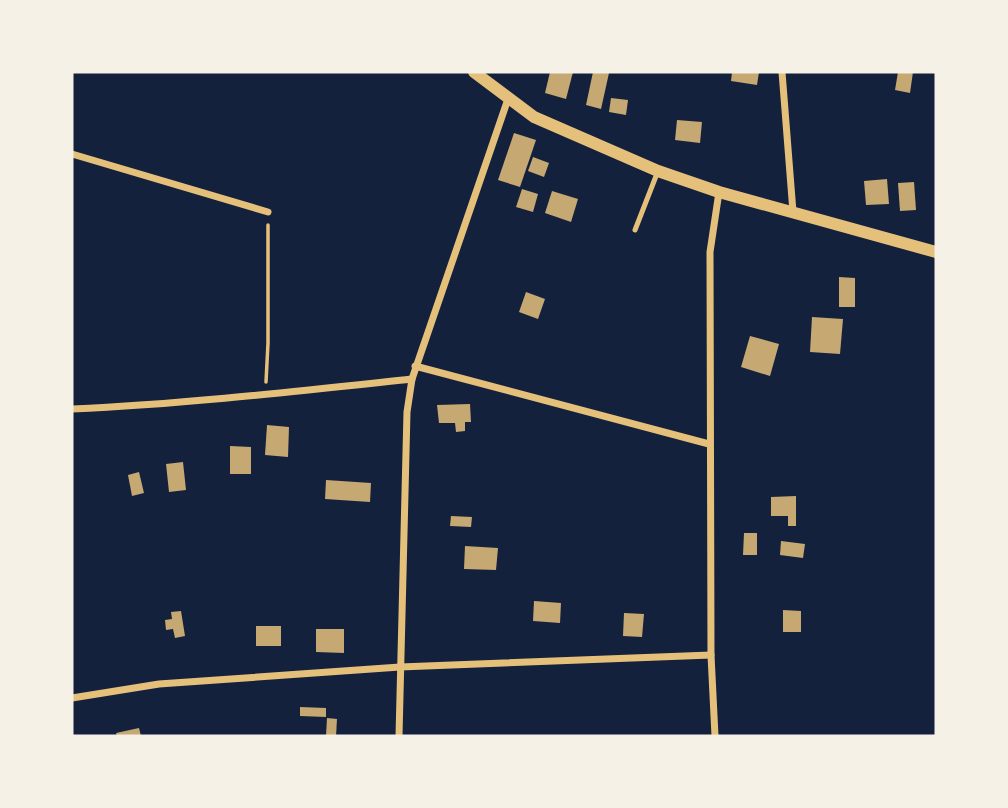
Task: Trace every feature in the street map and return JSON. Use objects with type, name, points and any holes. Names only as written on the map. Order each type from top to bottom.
[{"type":"street","points":[[782,72],[793,212]]},
{"type":"street","points":[[478,73],[534,117],[657,170],[719,192],[936,252]]},
{"type":"street","points":[[399,736],[407,412],[412,379],[508,99]]},
{"type":"street","points":[[72,154],[268,212]]},
{"type":"street","points":[[715,736],[711,655],[710,252],[719,192]]},
{"type":"street","points":[[415,366],[709,443]]},
{"type":"street","points":[[72,409],[266,395],[412,379]]},
{"type":"street","points":[[72,698],[159,684],[400,667],[711,655]]},
{"type":"lane","points":[[635,230],[657,170]]},
{"type":"path","points":[[266,395],[268,212]]},
{"type":"building","points":[[550,72],[573,72],[566,99],[545,93]]},
{"type":"building","points":[[593,72],[609,73],[601,109],[586,105]]},
{"type":"building","points":[[732,72],[759,72],[757,85],[731,81]]},
{"type":"building","points":[[898,72],[913,72],[910,93],[895,90]]},
{"type":"building","points":[[611,98],[628,100],[626,115],[609,112]]},
{"type":"building","points":[[677,120],[702,122],[700,143],[675,140]]},
{"type":"building","points":[[514,133],[536,140],[520,187],[498,180]]},
{"type":"building","points":[[533,157],[549,163],[544,177],[528,171]]},
{"type":"building","points":[[887,179],[889,204],[866,205],[864,181]]},
{"type":"building","points":[[914,182],[916,210],[900,211],[898,183]]},
{"type":"building","points":[[522,189],[538,194],[533,212],[516,207]]},
{"type":"building","points":[[552,191],[578,199],[571,222],[545,213]]},
{"type":"building","points":[[839,277],[855,278],[855,307],[839,307]]},
{"type":"building","points":[[526,292],[545,299],[538,319],[519,312]]},
{"type":"building","points":[[812,317],[843,319],[840,354],[810,352]]},
{"type":"building","points":[[750,336],[779,344],[770,376],[741,367]]},
{"type":"building","points":[[470,404],[471,422],[465,422],[465,431],[456,432],[455,423],[439,423],[437,405]]},
{"type":"building","points":[[267,425],[289,427],[288,457],[265,455]]},
{"type":"building","points":[[230,446],[251,447],[251,474],[230,474]]},
{"type":"building","points":[[183,462],[186,490],[169,492],[166,464]]},
{"type":"building","points":[[139,472],[144,493],[132,496],[128,475]]},
{"type":"building","points":[[326,480],[371,483],[370,502],[325,499]]},
{"type":"building","points":[[796,496],[796,526],[788,526],[788,516],[771,516],[771,497]]},
{"type":"building","points":[[451,516],[472,517],[471,527],[450,526]]},
{"type":"building","points":[[744,533],[757,533],[757,555],[743,555]]},
{"type":"building","points":[[781,541],[805,544],[803,558],[780,555]]},
{"type":"building","points":[[465,546],[498,548],[496,570],[464,569]]},
{"type":"building","points":[[534,601],[561,603],[560,623],[533,621]]},
{"type":"building","points":[[783,610],[801,611],[801,632],[783,632]]},
{"type":"building","points":[[181,611],[185,636],[175,638],[173,629],[166,630],[165,620],[172,619],[171,612]]},
{"type":"building","points":[[624,613],[644,614],[642,637],[623,636]]},
{"type":"building","points":[[256,626],[281,626],[281,646],[256,646]]},
{"type":"building","points":[[316,629],[344,629],[344,653],[316,652]]},
{"type":"building","points":[[300,707],[326,708],[326,717],[300,716]]},
{"type":"building","points":[[327,718],[337,719],[336,736],[326,736]]},
{"type":"building","points":[[139,728],[141,736],[117,736],[116,733]]}]
